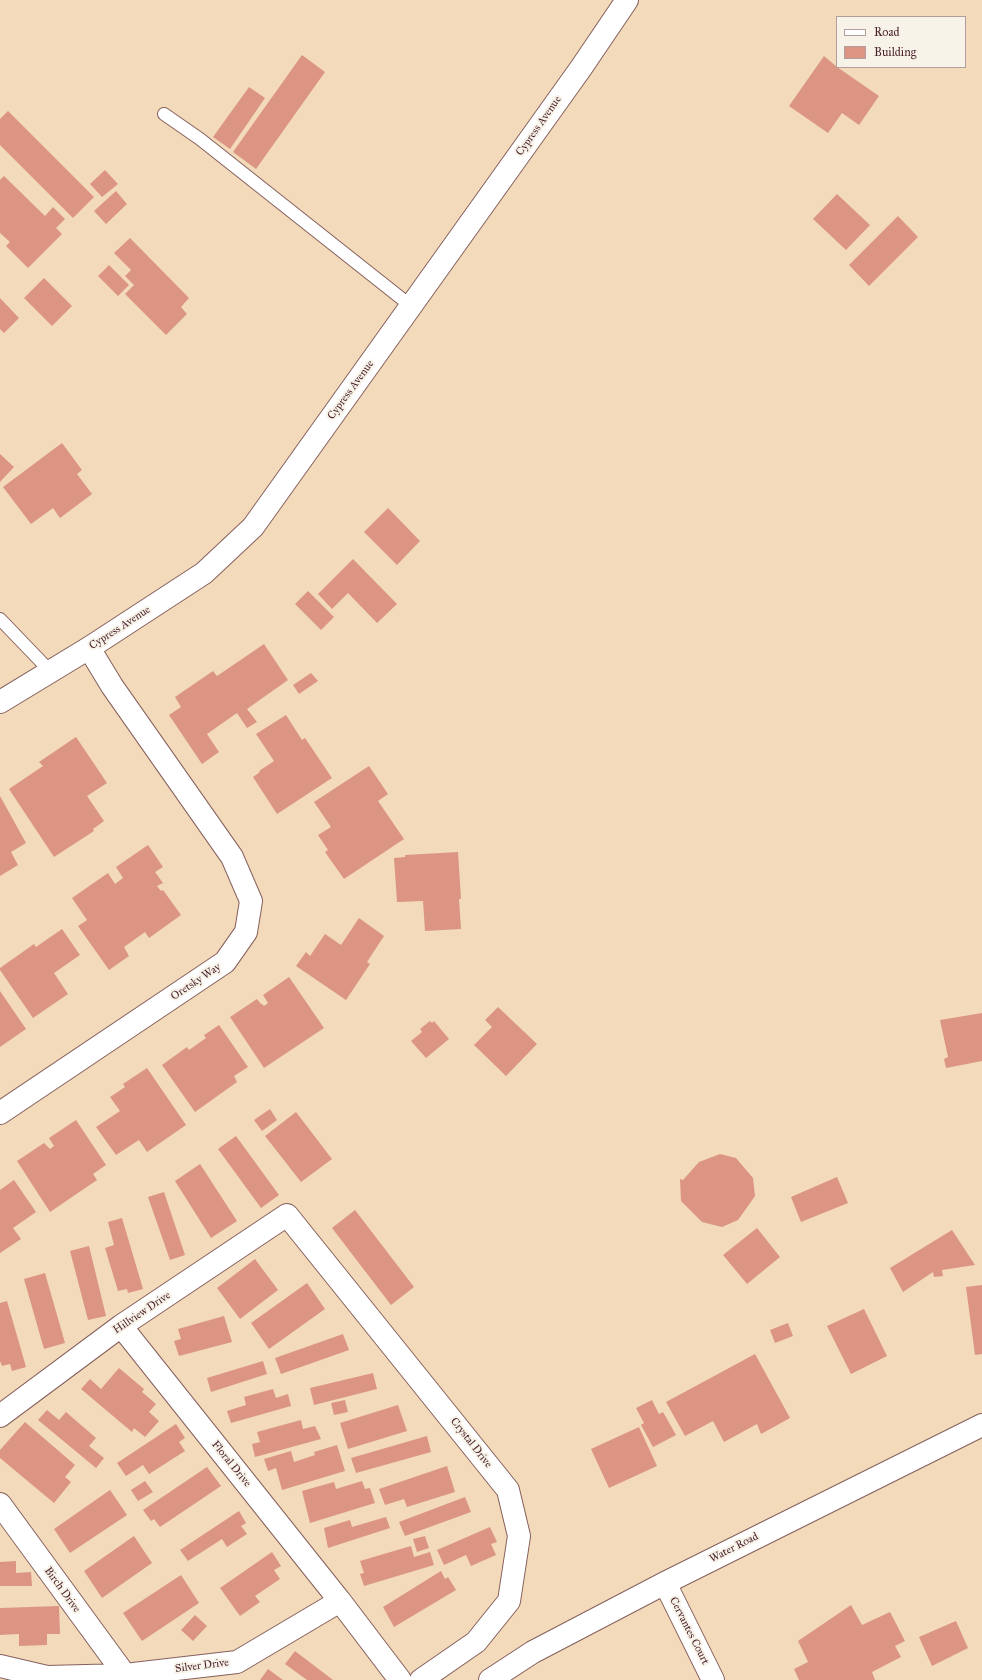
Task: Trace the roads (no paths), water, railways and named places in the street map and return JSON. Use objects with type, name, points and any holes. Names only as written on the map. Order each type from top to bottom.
[{"type":"street","name":"Cypress Avenue","points":[[0,702],[89,648],[204,573],[253,527],[628,0]]},
{"type":"street","name":"Oretsky Way","points":[[0,1113],[225,962],[246,932],[251,901],[232,857],[112,686],[89,648]]},
{"type":"street","name":"Hillview Drive","points":[[0,1416],[121,1326],[287,1215]]},
{"type":"street","name":"Crystal Drive","points":[[287,1215],[508,1490],[519,1536],[509,1601],[476,1642],[421,1680]]},
{"type":"street","name":"Floral Drive","points":[[121,1326],[340,1601]]},
{"type":"street","name":"Water Road","points":[[490,1680],[533,1652],[665,1583],[982,1425]]},
{"type":"street","name":"Birch Drive","points":[[0,1504],[125,1675]]},
{"type":"street","name":"Cervantes Court","points":[[665,1583],[713,1680]]},
{"type":"street","name":"Silver Drive","points":[[0,1666],[47,1677],[125,1675],[237,1662],[340,1601]]},
{"type":"street","points":[[340,1601],[400,1680]]},
{"type":"lane","points":[[164,114],[200,139],[411,306]]},
{"type":"lane","points":[[0,619],[50,671]]}]
